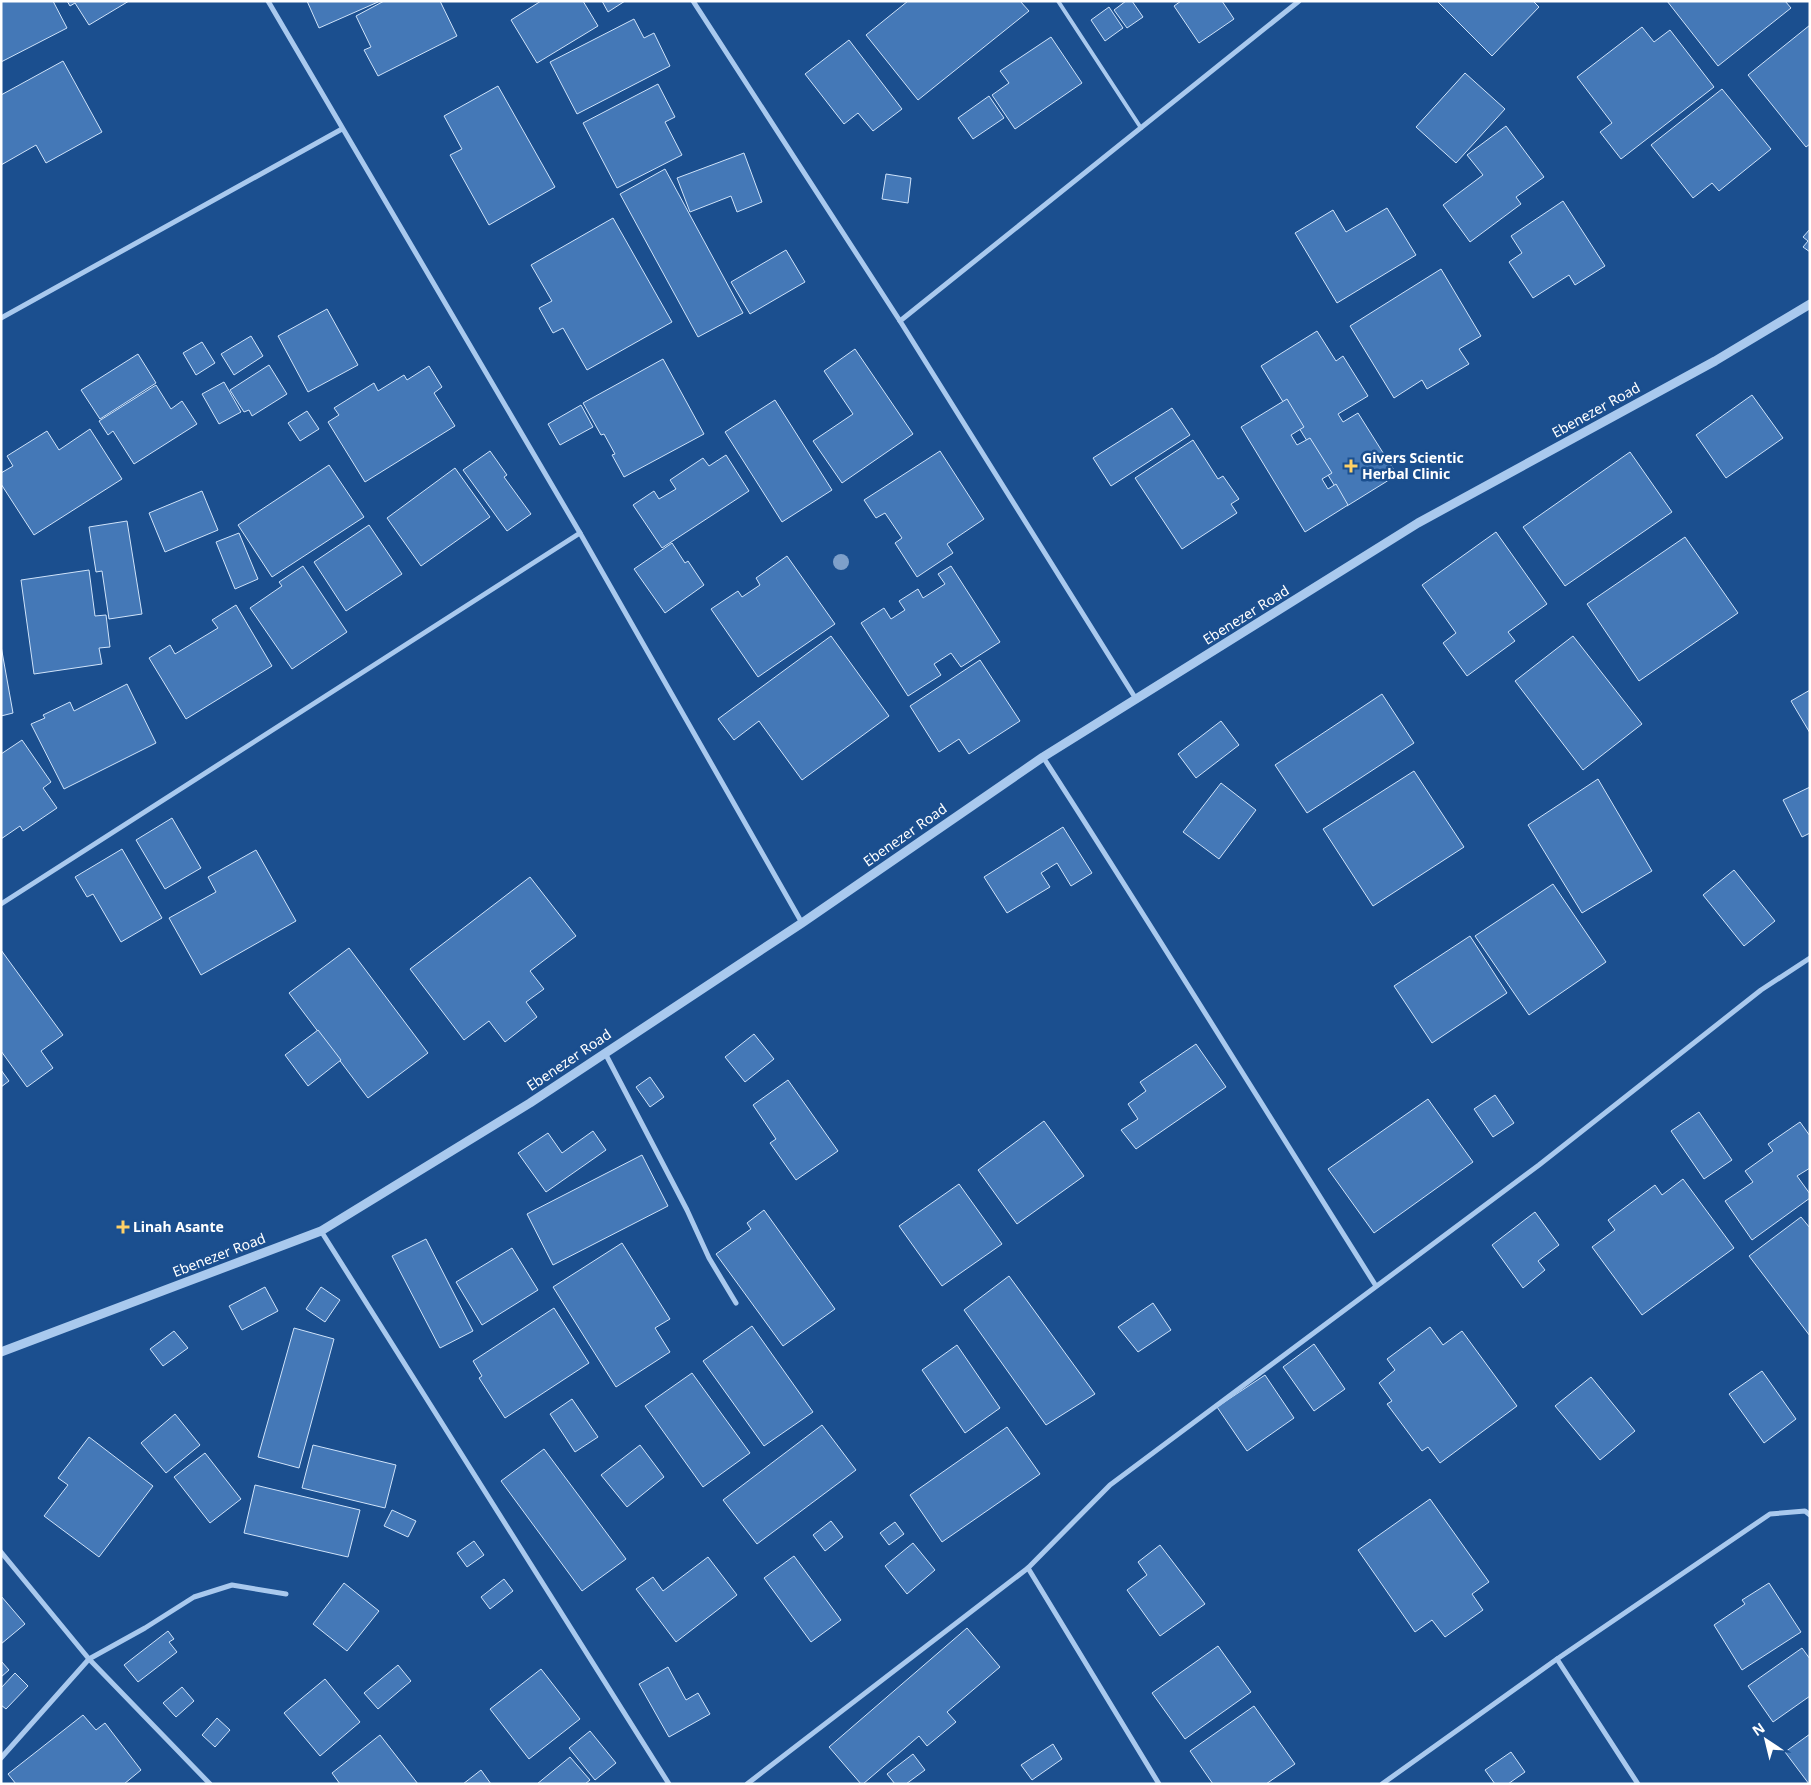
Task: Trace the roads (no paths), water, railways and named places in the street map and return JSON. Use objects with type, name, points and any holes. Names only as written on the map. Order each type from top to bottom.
[{"type":"street","points":[[268,1],[580,533],[802,923]]},
{"type":"street","points":[[694,1],[900,320],[1136,700]]},
{"type":"street","points":[[900,320],[1299,1]]},
{"type":"street","points":[[1,318],[342,129]]},
{"type":"street","name":"Ebenezer Road","points":[[1,1352],[321,1231],[530,1103],[802,923],[1043,757],[1418,524],[1715,361],[1810,304]]},
{"type":"street","points":[[1,904],[580,533]]},
{"type":"street","points":[[1043,757],[1138,904],[1376,1286]]},
{"type":"street","points":[[747,1784],[1028,1568],[1110,1485],[1539,1165],[1761,990],[1810,958]]},
{"type":"street","points":[[605,1053],[687,1210],[709,1258],[736,1303]]},
{"type":"street","points":[[321,1231],[669,1784]]},
{"type":"street","points":[[1382,1784],[1558,1659],[1770,1514],[1805,1511],[1810,1515]]},
{"type":"street","points":[[1,1552],[88,1659],[210,1784]]},
{"type":"street","points":[[1028,1568],[1159,1784]]},
{"type":"street","points":[[1,1758],[88,1659],[145,1628],[194,1597],[232,1585],[286,1594]]},
{"type":"street","points":[[1558,1659],[1638,1784]]},
{"type":"lane","points":[[1058,1],[1141,128]]},
{"type":"place","name":"Givers Scientic Herbal Clinic","points":[[1351,466]]},
{"type":"place","name":"Linah Asante","points":[[123,1227]]}]
